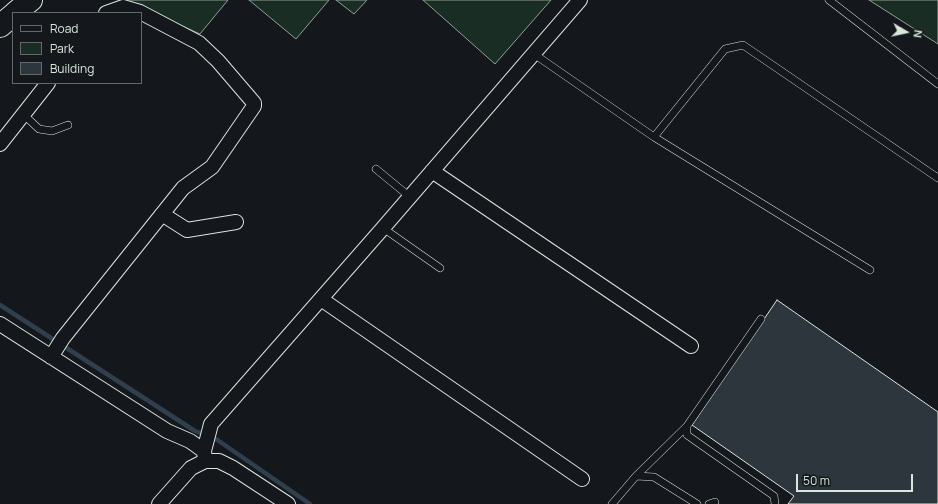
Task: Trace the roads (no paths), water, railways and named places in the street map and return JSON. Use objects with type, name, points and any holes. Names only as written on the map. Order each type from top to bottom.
[{"type":"highway","points":[[16,12],[31,0]]},
{"type":"highway","points":[[0,26],[12,16]]},
{"type":"street","points":[[159,504],[205,450],[211,424],[580,0]]},
{"type":"street","points":[[108,12],[123,6],[140,12]]},
{"type":"street","points":[[53,354],[64,338],[183,188],[212,167],[254,106],[254,103],[218,60],[199,43],[142,13]]},
{"type":"street","points":[[0,144],[47,84]]},
{"type":"street","points":[[432,171],[691,346]]},
{"type":"street","points":[[162,214],[187,230],[236,222]]},
{"type":"street","points":[[321,299],[582,479]]},
{"type":"street","points":[[0,324],[53,354],[167,431],[190,441],[205,450],[219,461],[233,468],[288,504]]},
{"type":"lane","points":[[829,0],[938,84]]},
{"type":"lane","points":[[654,137],[725,49],[744,45],[938,178]]},
{"type":"lane","points":[[534,54],[654,137],[870,270]]},
{"type":"lane","points":[[23,114],[39,129],[52,131],[68,125]]},
{"type":"lane","points":[[376,168],[410,197]]},
{"type":"lane","points":[[383,228],[440,268]]},
{"type":"lane","points":[[612,504],[636,476],[687,426],[761,319]]},
{"type":"lane","points":[[687,426],[687,435],[774,496],[775,504]]},
{"type":"lane","points":[[636,476],[654,477],[697,504]]},
{"type":"waterway","points":[[0,305],[195,431],[216,439],[310,504]]}]
